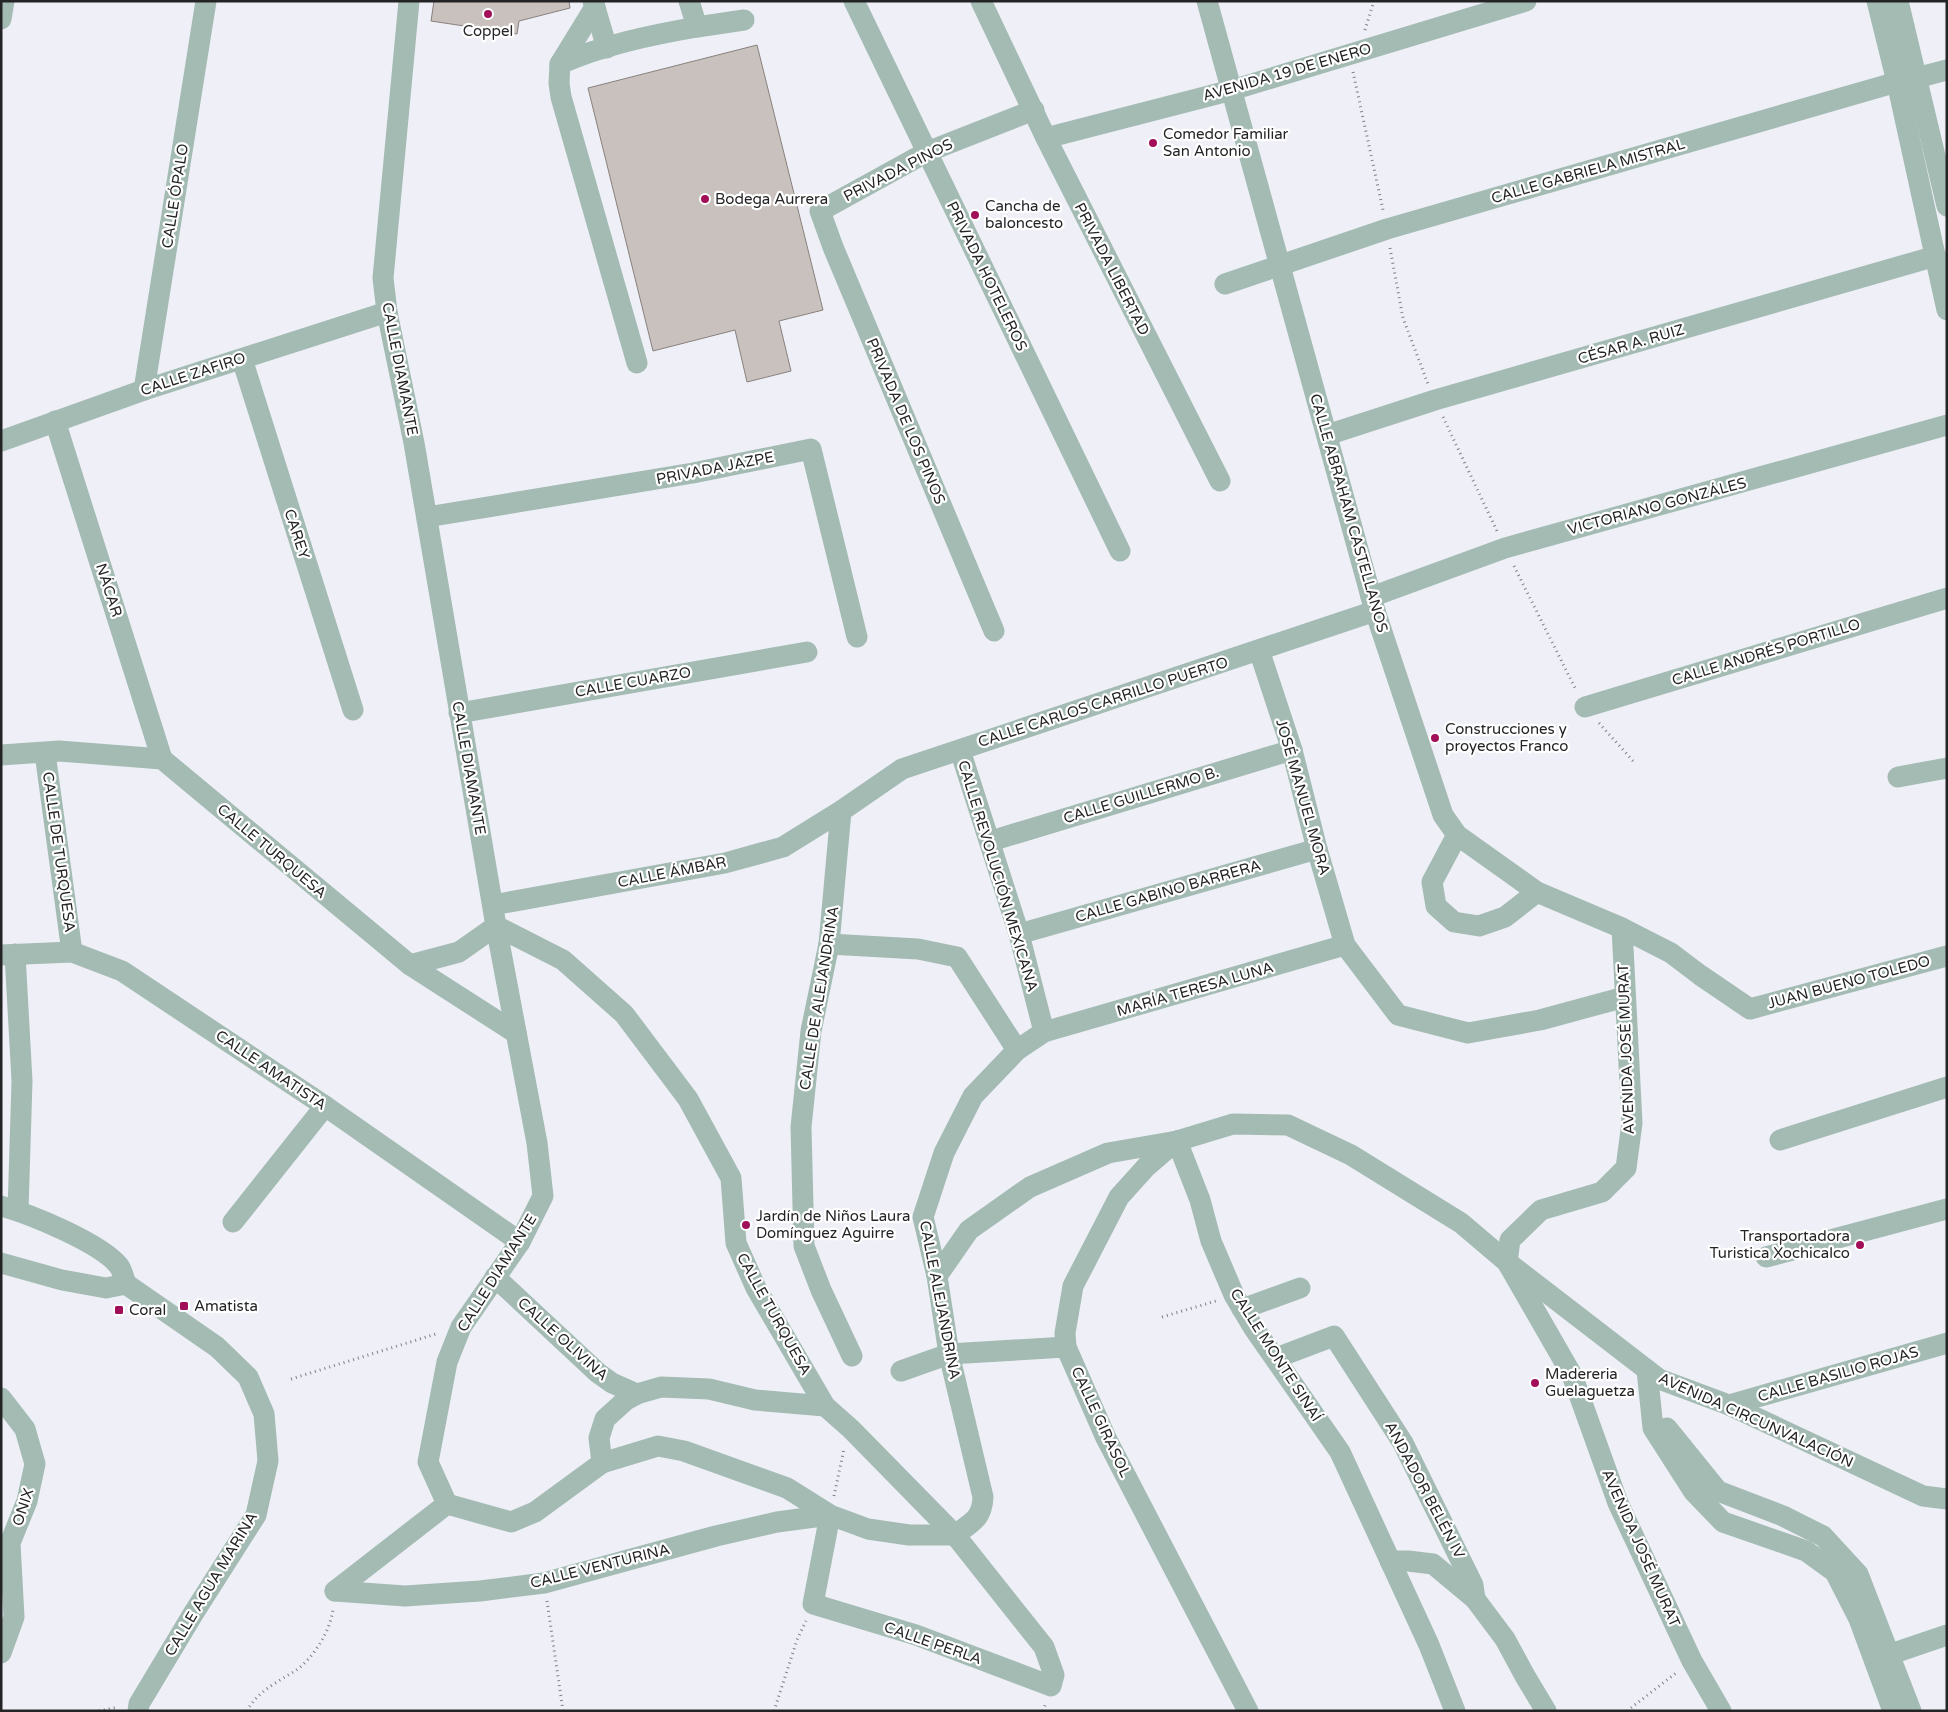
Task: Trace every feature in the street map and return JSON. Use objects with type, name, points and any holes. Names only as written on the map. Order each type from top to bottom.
[{"type":"street","points":[[1,19],[4,1]]},
{"type":"street","name":"CALLE ÓPALO","points":[[144,390],[206,1]]},
{"type":"street","name":"CALLE DIAMANTE","points":[[409,1],[383,278],[387,312],[427,517],[496,926],[538,1143],[543,1196],[520,1242],[461,1327],[447,1362],[428,1462],[447,1504]]},
{"type":"street","points":[[689,1],[697,27]]},
{"type":"street","name":"PRIVADA HOTELEROS","points":[[854,1],[1120,551]]},
{"type":"street","name":"PRIVADA LIBERTAD","points":[[981,1],[1046,138],[1220,481]]},
{"type":"street","name":"CALLE ABRAHAM CASTELLANOS","points":[[1207,1],[1373,604],[1443,815],[1458,835],[1537,892],[1622,928],[1671,953],[1750,1008]]},
{"type":"street","name":"AVENIDA 19 DE ENERO","points":[[1046,138],[1232,90],[1526,1]]},
{"type":"street","points":[[1877,1],[1907,80],[1947,206]]},
{"type":"street","points":[[1898,1],[1907,80],[1936,256],[1947,310]]},
{"type":"street","points":[[594,4],[607,48]]},
{"type":"street","points":[[594,4],[560,64],[561,97],[638,363]]},
{"type":"street","points":[[560,64],[607,48],[655,35],[744,20]]},
{"type":"street","name":"CALLE GABRIELA MISTRAL","points":[[1225,284],[1387,228],[1947,70]]},
{"type":"street","name":"PRIVADA PINOS","points":[[820,211],[927,152],[1034,110]]},
{"type":"street","name":"PRIVADA DE LOS PINOS","points":[[820,211],[832,247],[994,630]]},
{"type":"street","name":"CÉSAR A. RUIZ","points":[[1327,435],[1434,400],[1936,256]]},
{"type":"street","name":"CALLE ZAFIRO","points":[[1,441],[144,390],[387,312]]},
{"type":"street","name":"CAREY","points":[[242,358],[353,710]]},
{"type":"street","name":"NÁCAR","points":[[55,421],[162,759]]},
{"type":"street","name":"VICTORIANO GONZÁLES","points":[[1373,604],[1505,548],[1947,425]]},
{"type":"street","name":"PRIVADA JAZPE","points":[[427,517],[693,474],[811,449],[857,637]]},
{"type":"street","name":"CALLE ANDRÉS PORTILLO","points":[[1585,707],[1947,598]]},
{"type":"street","name":"CALLE CARLOS CARRILLO PUERTO","points":[[841,811],[902,769],[1259,650],[1373,604]]},
{"type":"street","name":"JOSÉ MANUEL MORA","points":[[1259,650],[1292,750],[1317,849],[1345,945]]},
{"type":"street","name":"CALLE CUARZO","points":[[459,713],[807,652]]},
{"type":"street","name":"CALLE REVOLUCIÓN MEXICANA","points":[[960,750],[1020,934],[1044,1032]]},
{"type":"street","name":"CALLE GUILLERMO B.","points":[[990,841],[1292,750]]},
{"type":"street","points":[[1,755],[59,751],[162,759]]},
{"type":"street","name":"CALLE DE TURQUESA","points":[[46,753],[72,952]]},
{"type":"street","name":"CALLE TURQUESA","points":[[162,759],[410,965],[516,1033]]},
{"type":"street","points":[[1898,777],[1947,768]]},
{"type":"street","name":"CALLE ÁMBAR","points":[[493,905],[725,863],[783,847],[841,811]]},
{"type":"street","name":"CALLE DE ALEJANDRINA","points":[[841,811],[829,944],[811,1031],[800,1127],[804,1246],[852,1356]]},
{"type":"street","points":[[1458,835],[1432,882],[1436,906],[1454,922],[1479,926],[1505,917],[1537,892]]},
{"type":"street","name":"CALLE GABINO BARRERA","points":[[1020,934],[1317,849]]},
{"type":"street","points":[[410,965],[459,952],[496,926]]},
{"type":"street","name":"CALLE TURQUESA","points":[[496,926],[563,960],[624,1014],[688,1099],[731,1178],[736,1243],[756,1288],[825,1406],[851,1429],[955,1534],[1044,1647],[1054,1675],[1051,1686]]},
{"type":"street","name":"AVENIDA JOSÉ MURAT","points":[[1622,928],[1632,1123],[1626,1168],[1602,1192],[1540,1210],[1510,1240],[1507,1262],[1572,1375],[1618,1503],[1692,1661],[1721,1711]]},
{"type":"street","points":[[829,944],[918,949],[957,957],[1017,1050]]},
{"type":"street","points":[[1345,945],[1398,1014],[1468,1033],[1540,1020],[1625,997]]},
{"type":"street","name":"MARÍA TERESA LUNA","points":[[1044,1032],[1345,945]]},
{"type":"street","name":"CALLE AMATISTA","points":[[8,954],[72,952],[122,971],[325,1106],[520,1242]]},
{"type":"street","points":[[1,1263],[62,1280],[106,1288],[126,1284],[120,1266],[92,1244],[10,1209],[22,1081],[8,954]]},
{"type":"street","name":"JUAN BUENO TOLEDO","points":[[1750,1008],[1947,956]]},
{"type":"street","name":"CALLE ALEJANDRINA","points":[[955,1534],[978,1518],[983,1497],[948,1354],[937,1276],[923,1217],[944,1153],[973,1096],[1017,1050],[1044,1032]]},
{"type":"street","points":[[1780,1140],[1947,1087]]},
{"type":"street","points":[[233,1222],[325,1106]]},
{"type":"street","name":"AVENIDA CIRCUNVALACIÓN","points":[[937,1276],[970,1230],[1030,1187],[1108,1153],[1176,1141],[1233,1124],[1288,1125],[1351,1155],[1453,1218],[1653,1375],[1729,1405],[1923,1496],[1947,1499]]},
{"type":"street","name":"CALLE MONTE SINAÍ","points":[[1176,1141],[1200,1200],[1211,1241],[1238,1302],[1340,1452],[1429,1645],[1455,1711]]},
{"type":"street","name":"CALLE GIRASOL","points":[[1176,1141],[1146,1167],[1119,1197],[1073,1286],[1064,1332],[1066,1347],[1106,1438],[1248,1711]]},
{"type":"street","points":[[1766,1257],[1947,1209]]},
{"type":"street","name":"CALLE OLIVINA","points":[[495,1278],[556,1332],[598,1373],[612,1383],[637,1394]]},
{"type":"street","name":"CALLE AGUA MARINA","points":[[126,1284],[217,1347],[248,1377],[264,1414],[268,1461],[256,1515],[138,1704],[138,1711]]},
{"type":"street","points":[[1238,1302],[1300,1288]]},
{"type":"street","name":"ANDADOR BELÉN IV","points":[[1276,1358],[1334,1336],[1403,1443],[1473,1585],[1475,1599]]},
{"type":"street","name":"CALLE BASILIO ROJAS","points":[[1729,1405],[1947,1343]]},
{"type":"street","points":[[901,1371],[948,1354],[1066,1347]]},
{"type":"street","points":[[1653,1375],[1665,1425],[1718,1491],[1783,1516],[1823,1536],[1858,1574],[1891,1654],[1911,1711]]},
{"type":"street","points":[[1653,1375],[1653,1428],[1694,1492],[1723,1522],[1806,1551],[1835,1572],[1859,1619],[1893,1711]]},
{"type":"street","points":[[602,1462],[599,1438],[605,1419],[626,1400],[637,1394],[661,1387],[709,1389],[754,1400],[825,1406]]},
{"type":"street","name":"ONIX","points":[[1,1398],[25,1429],[35,1464],[27,1501],[10,1543],[14,1617],[1,1653]]},
{"type":"street","points":[[336,1591],[447,1504],[510,1522],[535,1512],[602,1462],[658,1446],[684,1451],[787,1488],[830,1515],[813,1604]]},
{"type":"street","name":"CALLE VENTURINA","points":[[336,1591],[405,1596],[480,1591],[544,1583],[716,1536],[777,1522],[830,1515],[868,1529],[909,1535],[955,1534]]},
{"type":"street","points":[[1390,1562],[1408,1561],[1432,1564],[1475,1599],[1505,1639],[1546,1711]]},
{"type":"street","name":"CALLE PERLA","points":[[813,1604],[916,1636],[1051,1686]]},
{"type":"street","points":[[1891,1654],[1947,1636]]},
{"type":"path","points":[[1357,52],[1352,71],[1387,228],[1403,318],[1434,400],[1505,548],[1585,707],[1634,762]]},
{"type":"path","points":[[1162,1317],[1238,1302]]},
{"type":"path","points":[[291,1379],[461,1327]]},
{"type":"path","points":[[830,1515],[844,1450],[851,1429]]},
{"type":"path","points":[[544,1583],[563,1711]]},
{"type":"path","points":[[247,1711],[251,1703],[277,1681],[297,1670],[319,1647],[333,1614],[336,1591]]},
{"type":"path","points":[[774,1711],[797,1640],[813,1604]]},
{"type":"path","points":[[1627,1711],[1692,1661]]},
{"type":"building","name":"Coppel","points":[[434,1],[569,1],[570,8],[519,21],[517,34],[431,21]]},
{"type":"building","name":"Bodega Aurrera","points":[[757,45],[823,310],[779,321],[791,371],[747,382],[735,330],[653,351],[588,88]]},
{"type":"place","name":"Coppel","points":[[488,14]]},
{"type":"place","name":"Comedor Familiar San Antonio","points":[[1153,143]]},
{"type":"place","name":"Bodega Aurrera","points":[[705,199]]},
{"type":"place","name":"Cancha de baloncesto","points":[[975,215]]},
{"type":"place","name":"Construcciones y proyectos Franco","points":[[1435,738]]},
{"type":"place","name":"Jardín de Niños Laura Domínguez Aguirre","points":[[746,1225]]},
{"type":"place","name":"Transportadora Turistica Xochicalco","points":[[1860,1245]]},
{"type":"place","name":"Amatista","points":[[184,1306]]},
{"type":"place","name":"Coral","points":[[119,1310]]},
{"type":"place","name":"Madereria Guelaguetza","points":[[1535,1383]]}]
